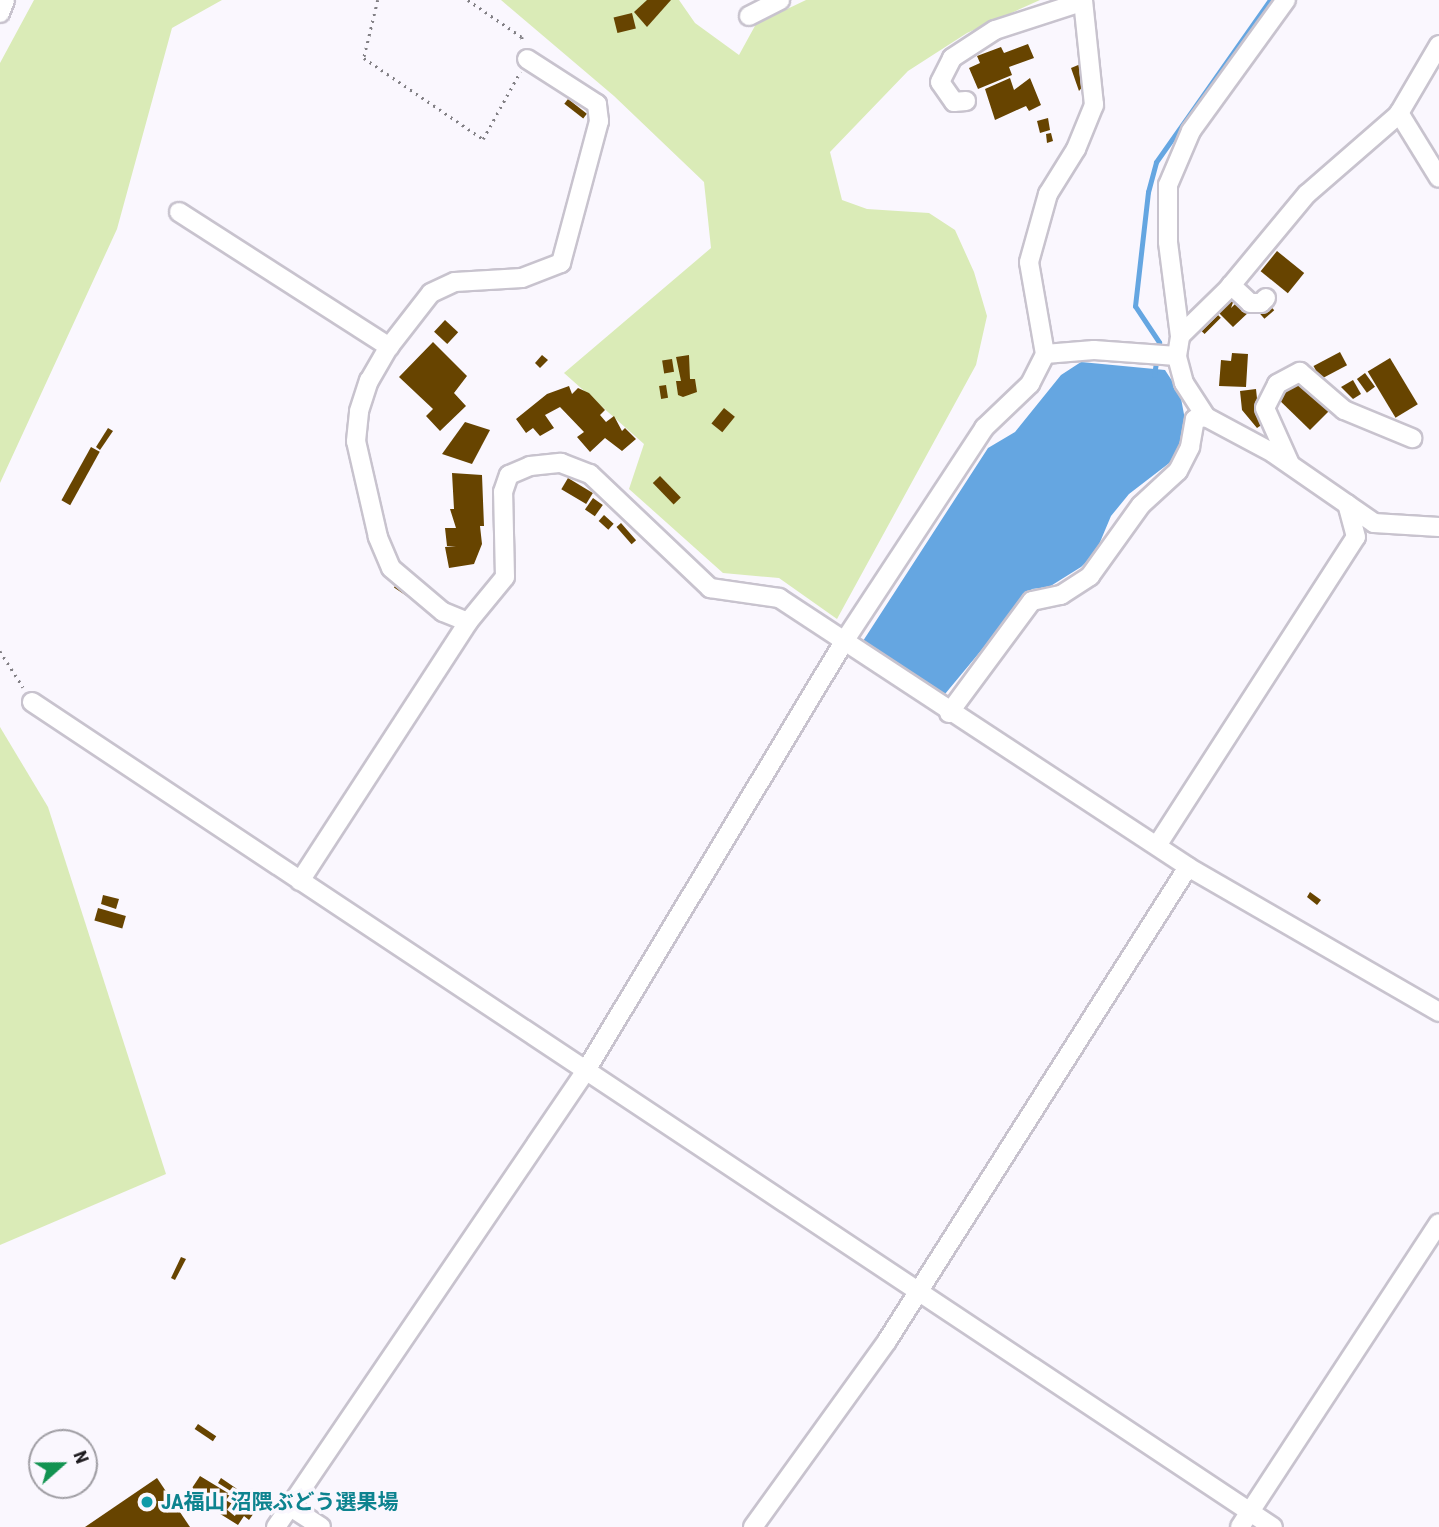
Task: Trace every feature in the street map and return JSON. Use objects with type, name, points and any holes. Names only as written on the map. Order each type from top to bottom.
[{"type":"street","points":[[0,13],[5,0]]},
{"type":"street","points":[[748,16],[780,0]]},
{"type":"street","points":[[1180,336],[1168,242],[1168,185],[1191,131],[1286,0]]},
{"type":"street","points":[[275,1527],[585,1072],[845,640],[984,428],[1030,384],[1045,354],[1029,262],[1048,194],[1076,149],[1094,105],[1082,1],[995,30],[952,58],[940,82],[954,102],[966,101]]},
{"type":"street","points":[[1164,355],[1231,285],[1307,194],[1368,145],[1399,113],[1439,45]]},
{"type":"street","points":[[468,622],[443,612],[391,568],[378,537],[356,441],[359,411],[369,381],[389,347],[431,293],[455,282],[522,278],[561,263],[599,121],[597,104],[527,59]]},
{"type":"street","points":[[1399,113],[1433,155],[1439,178]]},
{"type":"street","points":[[178,212],[389,347]]},
{"type":"street","points":[[1231,285],[1250,303],[1261,303],[1266,298]]},
{"type":"street","points":[[1045,354],[1094,350],[1164,355]]},
{"type":"street","points":[[1164,355],[1206,417],[1290,464],[1374,523],[1439,527]]},
{"type":"street","points":[[1290,464],[1265,408],[1277,384],[1300,372],[1363,421],[1412,438]]},
{"type":"street","points":[[949,713],[1032,601],[1061,595],[1090,576],[1141,505],[1178,471],[1190,447],[1195,418],[1206,417]]},
{"type":"street","points":[[300,881],[468,622],[505,577],[503,492],[509,475],[530,466],[561,463],[590,474],[710,588],[779,598],[845,640],[949,713],[1158,844],[1188,867],[1434,1009],[1439,990]]},
{"type":"street","points":[[1158,844],[1356,537],[1348,504]]},
{"type":"street","points":[[32,702],[917,1294],[1244,1520],[1272,1527]]},
{"type":"street","points":[[753,1527],[917,1294],[1188,867]]},
{"type":"street","points":[[1244,1520],[1439,1223]]},
{"type":"street","points":[[289,1506],[321,1527]]},
{"type":"path","points":[[378,0],[364,58],[482,139],[527,59],[522,37],[468,0]]},
{"type":"path","points":[[0,651],[32,702]]},
{"type":"green space","points":[[34,0],[222,0],[172,28],[117,229],[0,483],[0,63]]},
{"type":"green space","points":[[501,0],[679,0],[695,23],[739,55],[756,24],[806,0],[1040,0],[967,33],[908,71],[830,152],[842,200],[867,209],[929,213],[955,230],[974,272],[987,316],[976,365],[837,619],[779,578],[723,573],[629,489],[644,444],[564,373],[711,248],[704,182],[614,96]]},
{"type":"green space","points":[[0,727],[48,807],[166,1174],[0,1245]]},
{"type":"water","points":[[1081,362],[1165,370],[1180,393],[1186,425],[1181,454],[1129,494],[1111,516],[1095,554],[1081,567],[1049,587],[1032,589],[945,694],[863,641],[988,448],[1015,432],[1061,375]]},
{"type":"building","points":[[647,0],[671,0],[647,27],[634,12]]},
{"type":"building","points":[[632,13],[636,29],[617,33],[614,18]]},
{"type":"building","points":[[1028,44],[1034,58],[1009,67],[1012,75],[978,89],[969,68],[980,63],[977,56],[1001,47],[1004,53]]},
{"type":"building","points":[[1083,63],[1089,79],[1079,91],[1071,68]]},
{"type":"building","points":[[1010,78],[1014,90],[1030,78],[1041,105],[1029,111],[1026,106],[995,120],[985,89]]},
{"type":"building","points":[[568,99],[587,114],[583,119],[564,104]]},
{"type":"building","points":[[1048,118],[1050,130],[1040,133],[1037,121]]},
{"type":"building","points":[[1051,133],[1053,141],[1047,143],[1046,134]]},
{"type":"building","points":[[1277,251],[1304,273],[1288,293],[1261,271]]},
{"type":"building","points":[[1235,297],[1231,308],[1237,302],[1251,310],[1233,327],[1219,313]]},
{"type":"building","points":[[1267,302],[1274,310],[1264,319],[1257,311]]},
{"type":"building","points":[[1218,315],[1221,318],[1205,334],[1202,331]]},
{"type":"building","points":[[445,320],[458,332],[447,344],[434,332]]},
{"type":"building","points":[[433,342],[467,376],[454,393],[466,406],[440,431],[426,416],[433,409],[399,377]]},
{"type":"building","points":[[1340,352],[1347,365],[1321,379],[1314,366]]},
{"type":"building","points":[[1232,353],[1248,354],[1246,387],[1219,386],[1221,360],[1231,361]]},
{"type":"building","points":[[542,355],[548,360],[540,368],[535,363]]},
{"type":"building","points":[[689,355],[690,379],[695,379],[697,392],[683,397],[678,395],[676,381],[681,381],[676,357]]},
{"type":"building","points":[[1390,358],[1418,404],[1396,418],[1368,371]]},
{"type":"building","points":[[672,359],[674,372],[664,373],[662,361]]},
{"type":"building","points":[[1365,373],[1375,387],[1367,393],[1357,379]]},
{"type":"building","points":[[1304,377],[1336,404],[1310,430],[1272,393]]},
{"type":"building","points":[[1353,380],[1361,394],[1353,399],[1341,387]]},
{"type":"building","points":[[666,385],[668,398],[661,399],[659,386]]},
{"type":"building","points":[[569,386],[572,394],[578,388],[589,393],[605,410],[600,415],[606,422],[614,416],[622,431],[625,428],[636,439],[622,451],[605,438],[590,452],[577,437],[584,432],[560,407],[545,415],[554,428],[540,436],[533,428],[526,433],[516,419],[547,394]]},
{"type":"building","points":[[1256,389],[1258,408],[1266,422],[1257,428],[1242,410],[1240,391]]},
{"type":"building","points":[[724,408],[735,417],[722,432],[711,424]]},
{"type":"building","points":[[465,422],[490,430],[472,464],[442,454]]},
{"type":"building","points":[[108,428],[113,431],[100,450],[96,447]]},
{"type":"building","points":[[91,447],[100,452],[70,505],[61,500]]},
{"type":"building","points":[[452,473],[482,475],[484,526],[480,526],[482,544],[474,564],[449,568],[445,547],[456,546],[447,546],[445,528],[456,528],[450,509],[454,509]]},
{"type":"building","points":[[660,476],[681,498],[674,505],[653,483]]},
{"type":"building","points":[[568,478],[593,493],[586,504],[561,489]]},
{"type":"building","points":[[593,498],[603,505],[595,516],[585,509]]},
{"type":"building","points":[[604,515],[614,524],[608,530],[599,521]]},
{"type":"building","points":[[621,523],[636,540],[632,544],[616,527]]},
{"type":"building","points":[[399,580],[418,593],[413,600],[394,587]]},
{"type":"building","points":[[1310,892],[1321,900],[1317,905],[1307,897]]},
{"type":"building","points":[[103,895],[119,899],[116,909],[101,904]]},
{"type":"building","points":[[98,908],[126,916],[122,928],[94,920]]},
{"type":"building","points":[[181,1257],[186,1259],[175,1280],[171,1278]]},
{"type":"building","points":[[198,1424],[216,1436],[213,1441],[195,1429]]},
{"type":"building","points":[[200,1476],[256,1510],[249,1520],[244,1516],[238,1525],[188,1494]]},
{"type":"building","name":"JA福山 沼隈ぶどう選果場","points":[[157,1478],[190,1527],[85,1527]]},
{"type":"building","points":[[221,1478],[240,1491],[237,1495],[218,1483]]},
{"type":"waterway","points":[[1154,375],[1159,342],[1135,306],[1148,192],[1156,162],[1270,0]]},
{"type":"place","name":"JA福山 沼隈ぶどう選果場","points":[[147,1502]]}]
